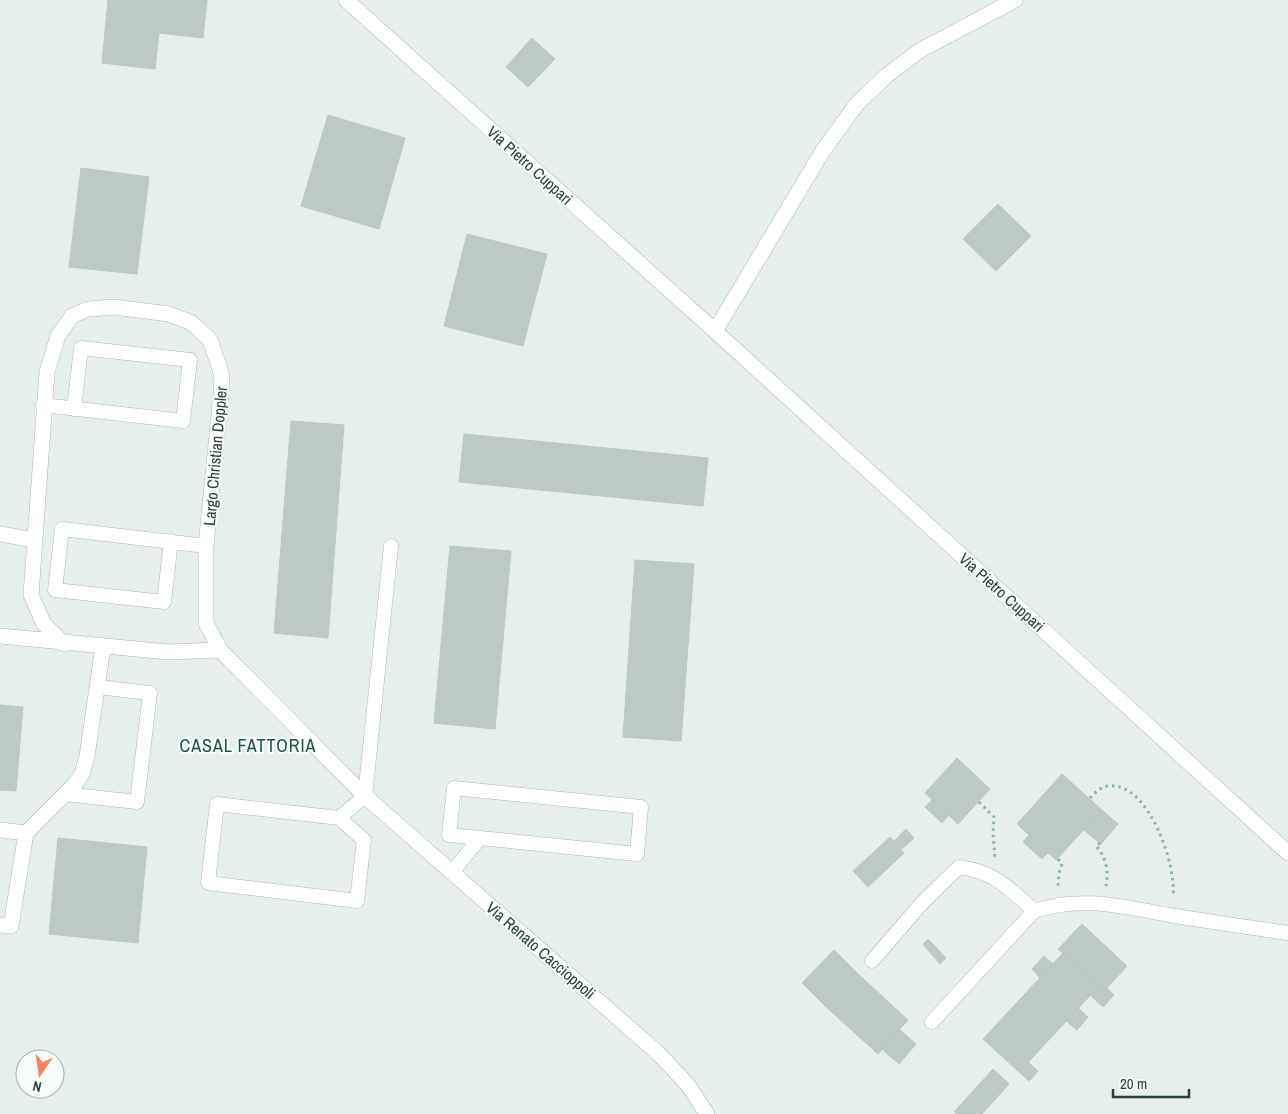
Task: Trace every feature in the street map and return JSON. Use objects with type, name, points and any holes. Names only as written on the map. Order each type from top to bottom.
[{"type":"street","name":"Via Pietro Cuppari","points":[[346,0],[715,331],[1288,854]]},
{"type":"street","points":[[715,331],[824,149],[857,104],[886,76],[920,51],[1015,0]]},
{"type":"street","name":"Largo Christian Doppler","points":[[64,644],[44,624],[31,595],[43,405],[47,372],[53,347],[64,326],[79,312],[106,307],[142,310],[177,316],[199,327],[210,340],[222,377],[206,546],[206,623],[220,650]]},
{"type":"street","points":[[0,534],[34,540]]},
{"type":"street","points":[[0,636],[64,644],[168,652],[220,650]]},
{"type":"street","points":[[0,925],[11,926],[26,833],[76,783],[85,765],[103,647]]},
{"type":"street","name":"Via Renato Caccioppoli","points":[[220,650],[365,796],[660,1054],[688,1085],[707,1114]]},
{"type":"street","points":[[0,830],[26,833]]},
{"type":"lane","points":[[43,405],[74,409],[183,421],[190,360],[81,348],[74,409]]},
{"type":"lane","points":[[170,541],[164,602],[55,590],[62,529],[170,541],[206,546]]},
{"type":"lane","points":[[339,818],[364,840],[357,901],[208,883],[217,804],[339,818],[365,796],[391,546]]},
{"type":"lane","points":[[65,794],[137,802],[150,693],[97,686]]},
{"type":"lane","points":[[454,788],[641,807],[636,854],[480,838],[449,835],[454,788]]},
{"type":"lane","points":[[452,872],[480,838]]},
{"type":"lane","points":[[872,961],[922,903],[959,867],[981,870],[1006,885],[1034,911]]},
{"type":"lane","points":[[932,1022],[1034,911],[1064,903],[1101,904],[1288,933]]},
{"type":"path","points":[[1090,798],[1103,787],[1110,785],[1128,791],[1144,805],[1160,835],[1168,859],[1174,891],[1169,915]]},
{"type":"path","points":[[979,802],[994,817],[992,834],[996,856],[989,875]]},
{"type":"path","points":[[1100,843],[1096,846],[1105,862],[1107,874],[1101,904]]},
{"type":"path","points":[[1058,859],[1062,864],[1058,880],[1064,903]]},
{"type":"building","points":[[108,0],[207,0],[203,38],[159,33],[155,69],[102,63]]},
{"type":"building","points":[[532,38],[555,59],[528,87],[506,67]]},
{"type":"building","points":[[328,115],[405,138],[379,229],[301,206]]},
{"type":"building","points":[[81,168],[149,177],[137,274],[69,267]]},
{"type":"building","points":[[998,204],[1031,236],[996,271],[963,239]]},
{"type":"building","points":[[467,234],[547,254],[523,346],[444,326]]},
{"type":"building","points":[[291,421],[344,425],[328,638],[274,633]]},
{"type":"building","points":[[464,434],[708,458],[703,506],[459,482]]},
{"type":"building","points":[[450,546],[511,551],[495,729],[434,723]]},
{"type":"building","points":[[635,560],[694,564],[681,741],[623,737]]},
{"type":"building","points":[[0,705],[23,707],[16,791],[0,790]]},
{"type":"building","points":[[957,758],[990,789],[958,824],[925,793]]},
{"type":"building","points":[[1062,774],[1102,810],[1056,860],[1017,824]]},
{"type":"building","points":[[932,800],[949,815],[942,823],[925,807]]},
{"type":"building","points":[[1102,810],[1118,824],[1101,844],[1084,830]]},
{"type":"building","points":[[906,829],[914,838],[902,849],[894,841]]},
{"type":"building","points":[[1029,835],[1048,853],[1042,859],[1023,842]]},
{"type":"building","points":[[890,837],[904,853],[868,887],[853,871]]},
{"type":"building","points":[[58,838],[147,847],[138,943],[49,934]]},
{"type":"building","points":[[1082,924],[1127,966],[1104,991],[1058,949]]},
{"type":"building","points":[[928,939],[946,958],[940,964],[923,944]]},
{"type":"building","points":[[834,950],[856,972],[824,1005],[802,983]]},
{"type":"building","points":[[1063,953],[1099,986],[1019,1072],[983,1039]]},
{"type":"building","points":[[1044,956],[1053,964],[1040,978],[1032,969]]},
{"type":"building","points":[[856,972],[908,1020],[878,1054],[824,1005]]},
{"type":"building","points":[[1099,986],[1104,991],[1107,988],[1114,995],[1103,1007],[1090,995]]},
{"type":"building","points":[[1078,1008],[1088,1017],[1077,1030],[1066,1021]]},
{"type":"building","points":[[899,1029],[916,1044],[899,1064],[882,1049]]},
{"type":"building","points":[[1028,1062],[1038,1071],[1029,1081],[1019,1072]]},
{"type":"building","points":[[993,1069],[1009,1084],[982,1114],[957,1114],[954,1112]]},
{"type":"district","name":"CASAL FATTORIA","points":[[248,745]]}]
